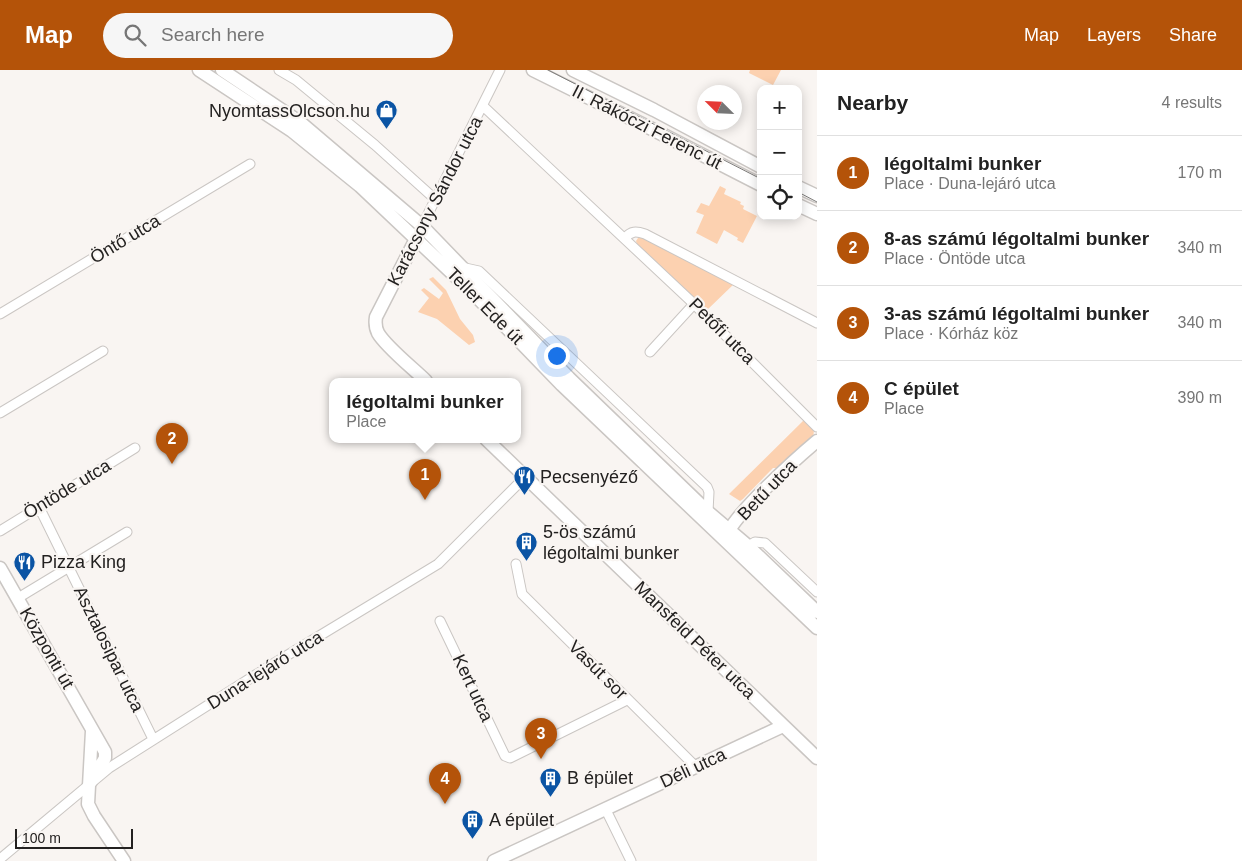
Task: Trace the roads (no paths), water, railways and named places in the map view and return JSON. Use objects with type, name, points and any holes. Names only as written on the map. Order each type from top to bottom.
[{"type":"street","name":"Teller Ede út","points":[[199,70],[292,131],[360,186],[474,294],[562,385],[817,628]]},
{"type":"street","name":"Teller Ede út","points":[[222,70],[301,123],[422,226],[569,378],[708,512],[748,546],[817,612]]},
{"type":"street","points":[[281,70],[296,80],[375,145],[436,200]]},
{"type":"street","name":"Karácsony Sándor utca","points":[[423,378],[378,332],[375,326],[376,317],[500,70]]},
{"type":"street","name":"II. Rákóczi Ferenc út","points":[[533,70],[757,183]]},
{"type":"street","name":"II. Rákóczi Ferenc út","points":[[574,70],[654,110],[757,166]]},
{"type":"street","name":"Petőfi utca","points":[[483,106],[694,304],[817,426]]},
{"type":"street","name":"Öntő utca","points":[[0,314],[250,164]]},
{"type":"street","points":[[802,188],[817,196]]},
{"type":"street","points":[[802,207],[817,214]]},
{"type":"street","points":[[625,238],[632,232],[638,231],[645,234],[817,323]]},
{"type":"street","points":[[650,352],[694,304]]},
{"type":"street","points":[[0,413],[103,351]]},
{"type":"street","name":"Betű utca","points":[[727,544],[729,530],[744,512],[817,441]]},
{"type":"street","name":"Mansfeld Péter utca","points":[[490,443],[817,758]]},
{"type":"street","name":"Öntöde utca","points":[[0,531],[135,448]]},
{"type":"street","name":"Duna-lejáró utca","points":[[0,859],[109,768],[438,564],[526,477]]},
{"type":"street","name":"Asztalosipar utca","points":[[35,509],[42,513],[153,739]]},
{"type":"street","points":[[18,598],[127,532]]},
{"type":"street","points":[[748,546],[755,542],[765,543],[817,592]]},
{"type":"street","name":"Vasút sor","points":[[516,564],[522,594],[696,767]]},
{"type":"street","name":"Központi út","points":[[0,568],[105,752],[105,758],[90,784]]},
{"type":"street","name":"Kert utca","points":[[440,621],[505,756],[510,758],[627,700]]},
{"type":"street","name":"Déli utca","points":[[494,861],[784,726]]},
{"type":"street","points":[[90,784],[87,796],[88,804],[124,861]]},
{"type":"street","points":[[605,808],[631,861]]},
{"type":"tram line","points":[[548,70],[757,177]]},
{"type":"tram line","points":[[802,194],[817,202]]},
{"type":"place","name":"NyomtassOlcson.hu","points":[[386,130]]},
{"type":"place","name":"8-as számú légoltalmi bunker","points":[[172,464]]},
{"type":"place","name":"Pecsenyéző","points":[[524,496]]},
{"type":"place","name":"légoltalmi bunker","points":[[425,500]]},
{"type":"place","name":"5-ös számú légoltalmi bunker","points":[[527,561]]},
{"type":"place","name":"Pizza King","points":[[25,581]]},
{"type":"place","name":"3-as számú légoltalmi bunker","points":[[541,759]]},
{"type":"place","name":"B épület","points":[[551,797]]},
{"type":"place","name":"C épület","points":[[445,804]]},
{"type":"place","name":"A épület","points":[[473,839]]}]
